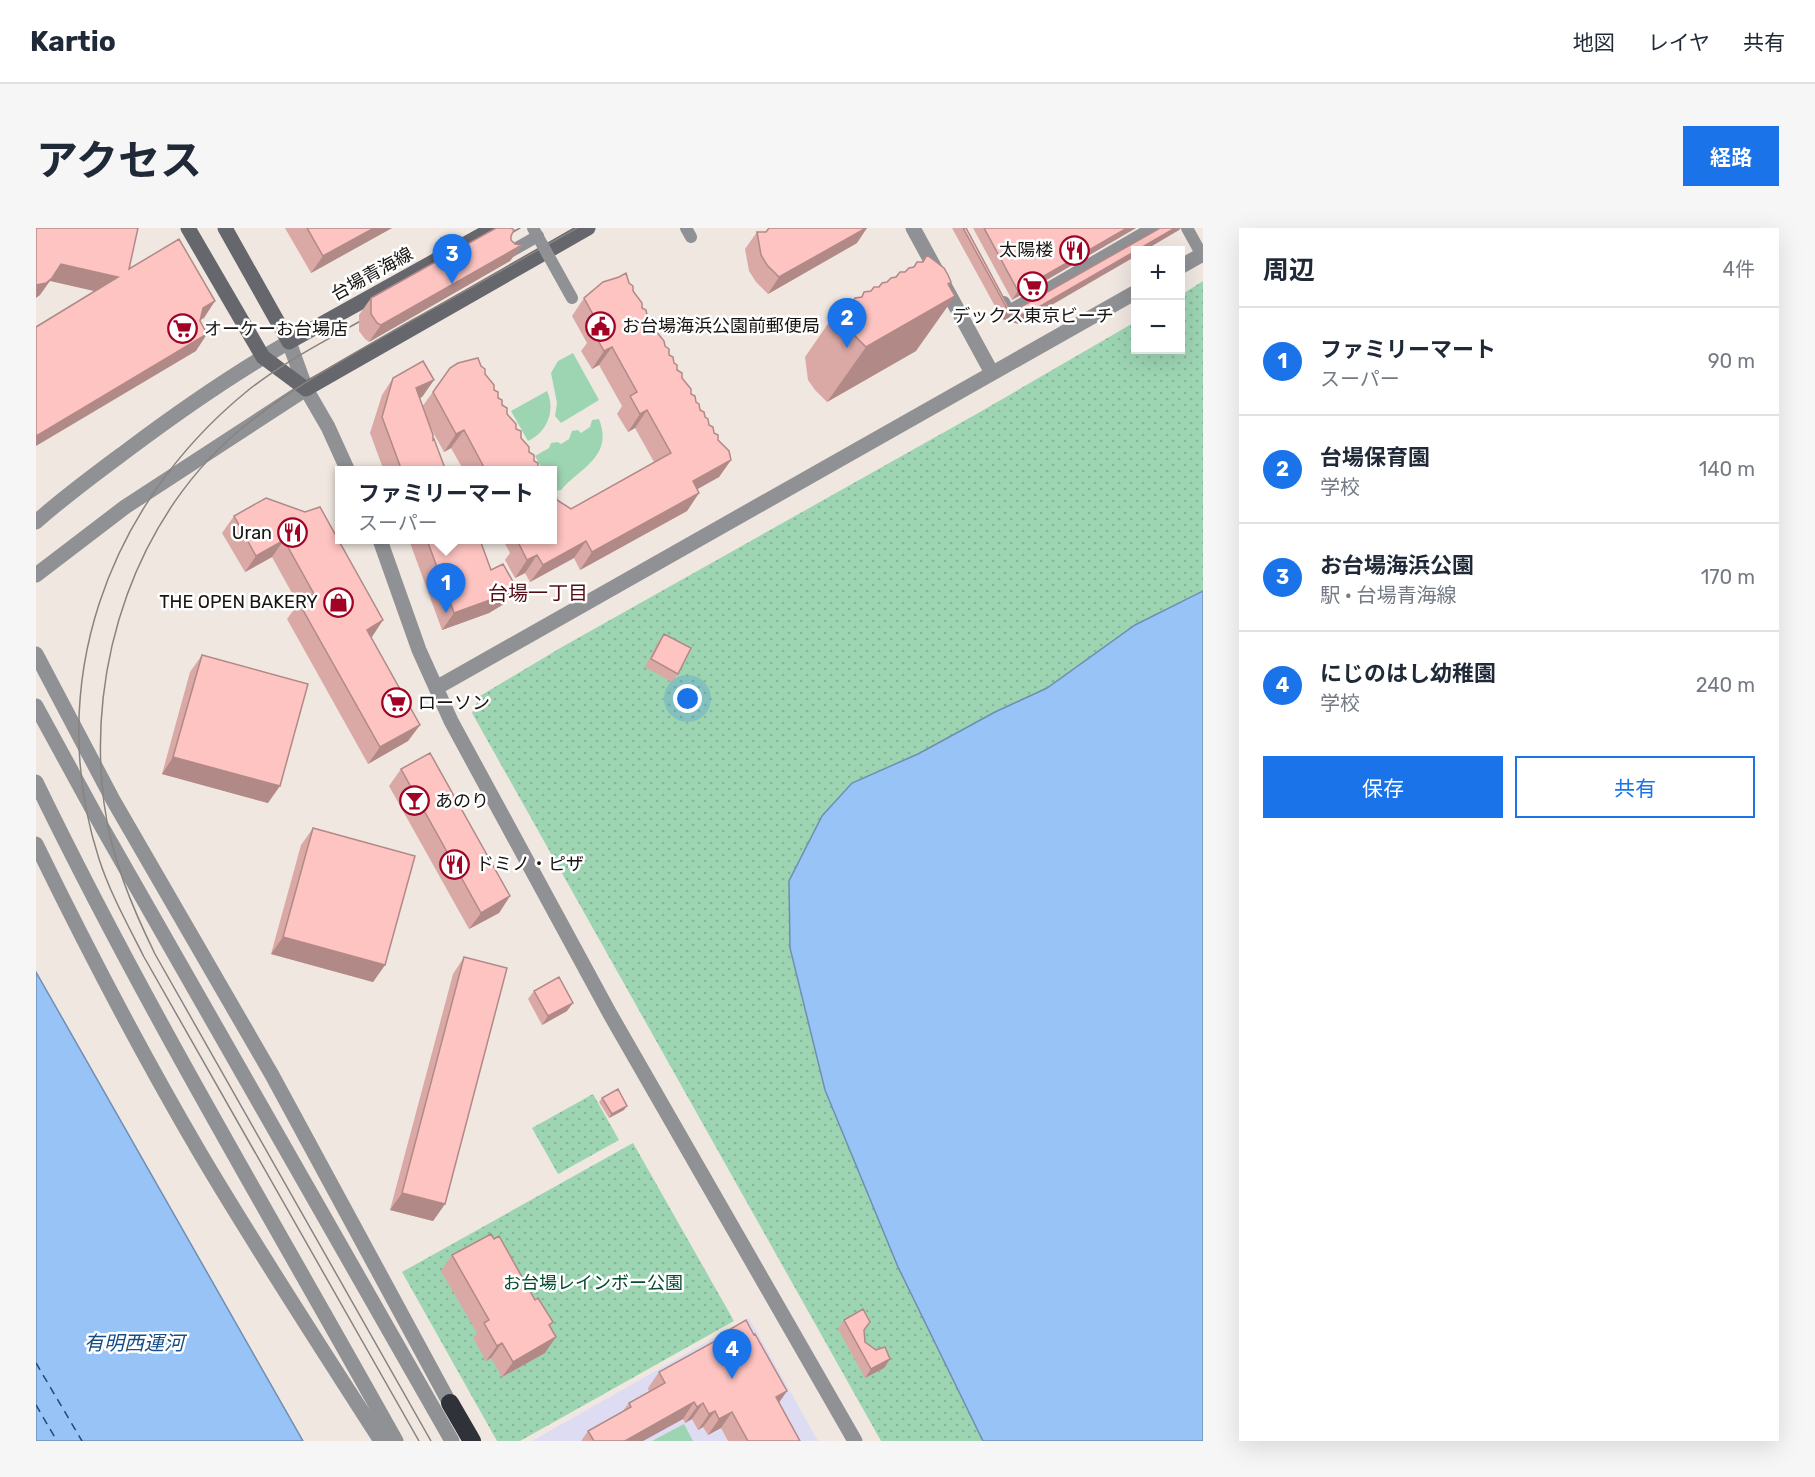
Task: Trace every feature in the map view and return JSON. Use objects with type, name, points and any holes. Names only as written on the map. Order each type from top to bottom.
[{"type":"highway","points":[[450,1403],[470,1441]]},
{"type":"main road","points":[[188,228],[263,357],[306,389],[588,228]]},
{"type":"main road","points":[[225,228],[289,342]]},
{"type":"main road","name":"台場青海線","points":[[289,342],[494,228]]},
{"type":"street","points":[[913,228],[992,373]]},
{"type":"street","points":[[998,290],[1010,311],[1152,228]]},
{"type":"street","points":[[1185,264],[1203,255],[1187,228]]},
{"type":"street","points":[[507,253],[536,232],[572,298]]},
{"type":"street","points":[[436,688],[1131,295]]},
{"type":"street","points":[[36,522],[165,422],[289,342],[306,389],[328,427],[346,466]]},
{"type":"street","points":[[36,575],[125,507],[306,389]]},
{"type":"street","points":[[381,544],[419,650],[452,721],[610,1014],[855,1441]]},
{"type":"street","points":[[36,654],[113,800],[272,1075],[450,1403]]},
{"type":"street","points":[[36,706],[102,827],[452,1441]]},
{"type":"street","points":[[36,782],[140,986],[366,1403],[381,1441]]},
{"type":"street","points":[[36,844],[111,992],[200,1152],[366,1403],[396,1441]]},
{"type":"street","points":[[206,1007],[432,1370]]},
{"type":"shaded area","points":[[749,1318],[818,1441],[532,1441]]},
{"type":"green space","points":[[1203,281],[1203,591],[1135,625],[1047,688],[995,712],[918,754],[790,948],[825,1090],[898,1267],[983,1441],[881,1441],[472,713],[480,696],[562,647],[1131,324],[1131,354],[1185,354],[1185,292]]},
{"type":"green space","points":[[573,353],[599,400],[561,423],[555,416],[557,403],[551,373],[558,361]]},
{"type":"green space","points":[[547,391],[550,399],[548,420],[540,432],[528,441],[511,411]]},
{"type":"green space","points":[[599,419],[602,432],[602,443],[598,452],[585,468],[561,490],[557,491],[557,466],[541,466],[535,456],[549,448],[551,443],[561,444],[569,439],[572,431],[578,430],[581,433],[590,427],[592,420]]},
{"type":"green space","points":[[593,1094],[619,1140],[558,1174],[532,1128]]},
{"type":"green space","name":"お台場レインボー公園","points":[[633,1143],[734,1321],[520,1441],[497,1441],[402,1272]]},
{"type":"green space","points":[[684,1424],[693,1441],[652,1441]]},
{"type":"water","points":[[1203,591],[1203,1441],[983,1441],[898,1267],[825,1090],[790,948],[789,881],[822,816],[852,783],[918,754],[995,712],[1047,688],[1135,625]]},
{"type":"water","name":"有明西運河","points":[[36,972],[303,1441],[36,1441]]},
{"type":"building","points":[[36,228],[138,228],[129,269],[179,239],[215,301],[203,308],[200,321],[207,334],[36,436],[36,327],[118,277],[61,264],[52,278],[46,283],[36,285]]},
{"type":"building","points":[[307,228],[374,228],[323,256]]},
{"type":"building","points":[[496,228],[511,228],[514,230],[511,240],[515,244],[522,245],[381,325],[377,323],[371,314],[371,298]]},
{"type":"building","points":[[769,228],[866,228],[779,277],[761,255],[757,232],[766,232]]},
{"type":"building","points":[[963,228],[966,228],[1008,306],[1014,311],[1160,228],[1175,228],[1144,246],[1131,246],[1131,254],[1025,315],[1008,310]]},
{"type":"building","points":[[984,228],[1127,228],[1018,291]]},
{"type":"building","points":[[927,255],[944,268],[951,282],[948,284],[955,296],[866,347],[847,325],[843,302],[862,297],[864,292],[879,287],[900,272],[914,267],[917,262],[923,262]]},
{"type":"building","points":[[626,273],[629,283],[633,286],[633,291],[642,303],[642,308],[651,317],[651,323],[655,325],[656,331],[669,349],[669,355],[673,357],[677,370],[682,373],[682,378],[691,389],[691,394],[695,396],[700,410],[704,412],[714,433],[718,435],[718,440],[729,451],[731,460],[693,481],[699,493],[592,552],[586,541],[543,565],[537,555],[527,560],[519,544],[557,544],[557,500],[571,509],[671,453],[647,410],[640,414],[630,396],[637,392],[612,347],[604,351],[594,333],[601,329],[584,298],[603,282]]},
{"type":"building","points":[[478,358],[485,369],[485,374],[494,385],[494,390],[498,392],[502,405],[507,408],[507,414],[516,424],[516,429],[521,431],[521,438],[529,447],[529,452],[534,455],[534,461],[538,463],[538,466],[483,466],[464,430],[456,434],[433,392],[450,368],[458,363]]},
{"type":"building","points":[[423,361],[434,380],[416,388],[444,466],[400,466],[382,417],[393,378]]},
{"type":"building","points":[[266,498],[305,512],[320,507],[335,534],[335,544],[341,544],[383,620],[367,630],[420,725],[380,747],[299,603],[314,594],[284,540],[256,556],[234,516]]},
{"type":"building","points":[[428,544],[481,544],[491,570],[503,564],[516,587],[501,596],[454,613]]},
{"type":"building","points":[[664,634],[691,648],[678,674],[651,659]]},
{"type":"building","points":[[202,655],[308,684],[280,786],[173,757]]},
{"type":"building","points":[[430,753],[510,896],[481,913],[401,769]]},
{"type":"building","points":[[313,828],[415,856],[385,965],[283,937]]},
{"type":"building","points":[[464,957],[507,968],[445,1204],[402,1193]]},
{"type":"building","points":[[559,977],[573,1003],[548,1016],[534,991]]},
{"type":"building","points":[[618,1089],[627,1106],[612,1114],[602,1098]]},
{"type":"building","points":[[491,1234],[494,1239],[499,1236],[535,1300],[538,1298],[553,1322],[549,1325],[556,1337],[513,1362],[502,1343],[497,1346],[484,1323],[489,1320],[452,1255]]},
{"type":"building","points":[[863,1309],[870,1322],[864,1330],[865,1342],[876,1350],[885,1347],[890,1359],[871,1369],[844,1320]]},
{"type":"building","points":[[746,1320],[787,1391],[776,1397],[800,1441],[748,1441],[732,1412],[719,1419],[715,1411],[709,1414],[703,1403],[697,1407],[694,1402],[625,1441],[594,1441],[588,1431],[631,1407],[629,1403],[665,1383],[659,1372],[728,1334],[727,1331]]},
{"type":"ferry route","points":[[36,1363],[82,1441]]},
{"type":"ferry route","points":[[36,1405],[57,1441]]},
{"type":"tram line","points":[[497,241],[520,228]]},
{"type":"tram line","points":[[431,1441],[155,954],[138,918],[117,862],[107,823],[100,751],[103,698],[112,646],[127,595],[148,546],[175,501],[208,460],[247,424],[305,383],[577,228]]},
{"type":"tram line","points":[[373,314],[292,360],[246,392],[197,438],[157,489],[124,544],[99,603],[84,665],[79,729],[84,794],[99,859],[108,884],[144,957],[419,1441]]},
{"type":"place","name":"太陽楼","points":[[1074,250]]},
{"type":"place","name":"お台場海浜公園","points":[[452,284]]},
{"type":"place","name":"デックス東京ビーチ","points":[[1033,287]]},
{"type":"place","name":"お台場海浜公園前郵便局","points":[[601,326]]},
{"type":"place","name":"オーケーお台場店","points":[[183,329]]},
{"type":"place","name":"台場保育園","points":[[847,348]]},
{"type":"place","name":"Uran","points":[[293,533]]},
{"type":"place","name":"THE OPEN BAKERY","points":[[339,602]]},
{"type":"place","name":"ファミリーマート","points":[[446,613]]},
{"type":"place","name":"ローソン","points":[[397,703]]},
{"type":"place","name":"あのり","points":[[414,801]]},
{"type":"place","name":"ドミノ・ピザ","points":[[455,864]]},
{"type":"place","name":"にじのはし幼稚園","points":[[732,1379]]},
{"type":"district","name":"台場一丁目","points":[[538,593]]}]
